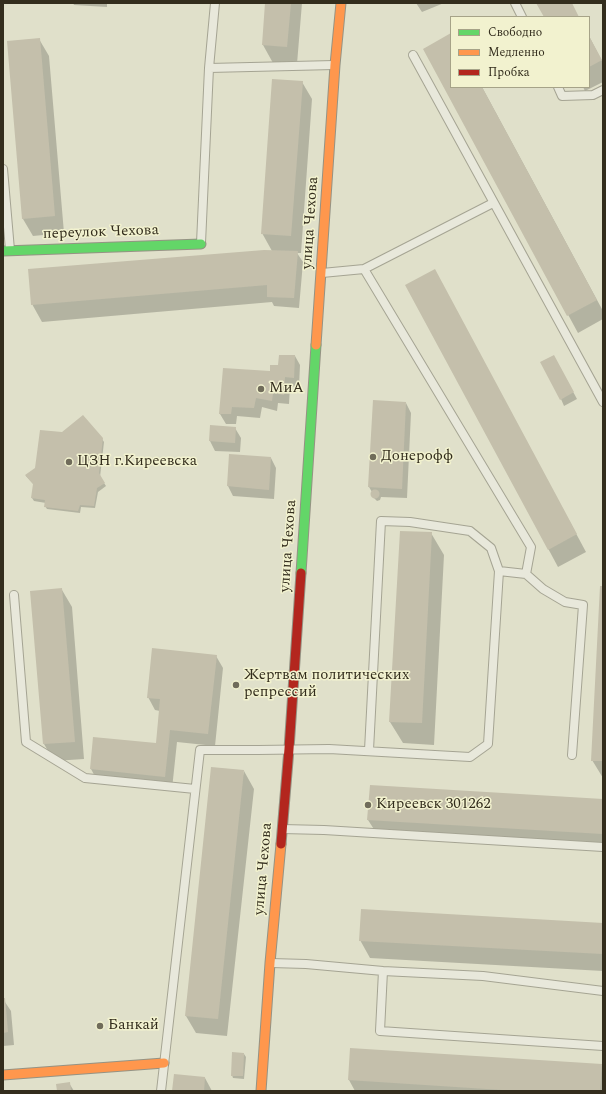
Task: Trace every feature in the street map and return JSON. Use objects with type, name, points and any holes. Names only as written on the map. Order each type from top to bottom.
[{"type":"main road","name":"улица Чехова","points":[[261,1091],[270,963],[289,749],[335,65],[341,3]]},
{"type":"main road","name":"переулок Чехова","points":[[7,251],[201,244]]},
{"type":"main road","points":[[3,1075],[164,1063]]},
{"type":"lane","points":[[201,244],[209,68],[215,3]]},
{"type":"lane","points":[[515,3],[522,16]]},
{"type":"lane","points":[[413,55],[603,402]]},
{"type":"lane","points":[[209,68],[335,65]]},
{"type":"lane","points":[[558,88],[562,96],[594,95],[603,90]]},
{"type":"lane","points":[[3,169],[7,251]]},
{"type":"lane","points":[[322,273],[364,269],[493,203]]},
{"type":"lane","points":[[364,269],[531,547],[526,574]]},
{"type":"lane","points":[[161,1091],[200,750],[369,750],[470,757],[488,744],[499,571],[491,548],[470,531],[410,522],[381,522],[369,750]]},
{"type":"lane","points":[[499,571],[526,574],[543,589],[564,602],[583,605],[572,755]]},
{"type":"lane","points":[[14,595],[26,742],[85,778],[195,789]]},
{"type":"lane","points":[[282,830],[324,830],[603,847]]},
{"type":"lane","points":[[270,963],[483,976],[603,991]]},
{"type":"lane","points":[[382,971],[380,1031],[603,1046]]},
{"type":"building","points":[[265,3],[291,3],[287,47],[262,45]]},
{"type":"building","points":[[536,3],[572,3],[578,16],[543,16]]},
{"type":"building","points":[[450,34],[450,88],[483,88],[597,300],[567,316],[423,49]]},
{"type":"building","points":[[40,38],[55,216],[22,219],[7,41]]},
{"type":"building","points":[[590,38],[602,60],[590,66]]},
{"type":"building","points":[[272,79],[303,81],[291,236],[261,234]]},
{"type":"building","points":[[264,250],[298,251],[294,298],[267,297],[267,285],[31,305],[28,269]]},
{"type":"building","points":[[435,269],[577,534],[548,550],[405,285]]},
{"type":"building","points":[[279,355],[295,355],[294,378],[285,377],[284,395],[273,393],[272,401],[256,398],[254,408],[232,407],[231,414],[219,414],[223,368],[270,371],[270,365],[278,365]]},
{"type":"building","points":[[554,355],[574,392],[560,400],[540,362]]},
{"type":"building","points":[[373,400],[406,402],[402,489],[368,487]]},
{"type":"building","points":[[83,415],[103,438],[99,473],[105,483],[97,488],[94,506],[80,505],[78,511],[44,507],[45,500],[31,498],[33,484],[25,475],[35,468],[40,430],[62,432]]},
{"type":"building","points":[[210,425],[236,427],[235,443],[209,441]]},
{"type":"building","points":[[229,454],[271,457],[269,490],[227,486]]},
{"type":"building","points":[[373,490],[377,490],[379,494],[377,498],[373,498],[371,496],[371,492]]},
{"type":"building","points":[[400,531],[432,532],[422,723],[389,722]]},
{"type":"building","points":[[600,586],[603,586],[603,761],[591,761]]},
{"type":"building","points":[[62,588],[75,742],[43,744],[30,591]]},
{"type":"building","points":[[152,648],[217,655],[208,734],[170,730],[165,777],[90,769],[93,737],[156,743],[160,699],[147,698]]},
{"type":"building","points":[[211,767],[244,770],[218,1019],[185,1016]]},
{"type":"building","points":[[370,785],[603,799],[603,834],[367,820]]},
{"type":"building","points":[[361,909],[603,923],[603,954],[359,941]]},
{"type":"building","points":[[3,998],[5,998],[8,1032],[3,1033]]},
{"type":"building","points":[[350,1048],[602,1064],[600,1091],[518,1091],[348,1080]]},
{"type":"building","points":[[232,1052],[244,1053],[243,1076],[231,1076]]},
{"type":"building","points":[[174,1074],[205,1077],[204,1091],[172,1091]]},
{"type":"building","points":[[70,1082],[71,1091],[57,1091],[56,1084]]},
{"type":"traffic: fast","points":[[3,251],[201,244]]},
{"type":"traffic: fast","points":[[301,573],[316,345]]},
{"type":"traffic: slow","points":[[316,345],[335,65],[341,3]]},
{"type":"traffic: slow","points":[[261,1091],[270,963],[281,844]]},
{"type":"traffic: slow","points":[[3,1075],[164,1063]]},
{"type":"traffic: jam","points":[[281,844],[301,573]]},
{"type":"place","name":"МиА","points":[[261,389]]},
{"type":"place","name":"Донерофф","points":[[373,457]]},
{"type":"place","name":"ЦЗН г.Киреевска","points":[[69,462]]},
{"type":"place","name":"Жертвам политических репрессий","points":[[236,685]]},
{"type":"place","name":"Киреевск 301262","points":[[368,805]]},
{"type":"place","name":"Банкай","points":[[100,1026]]}]
